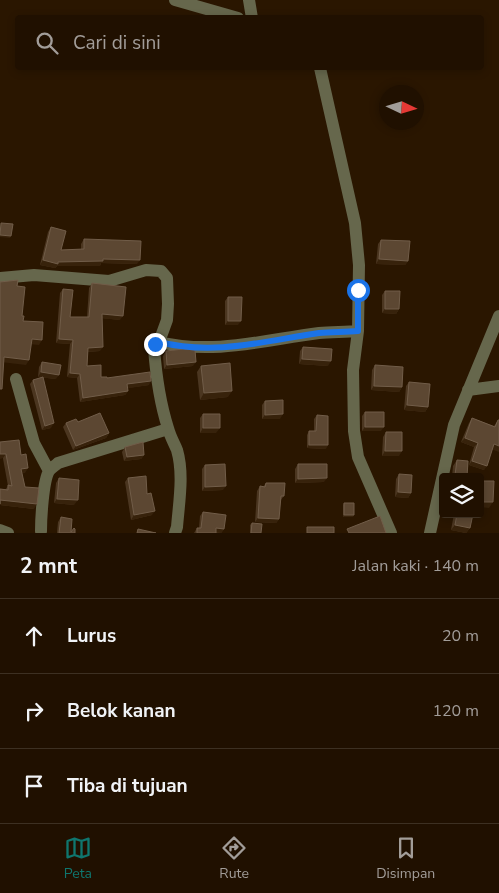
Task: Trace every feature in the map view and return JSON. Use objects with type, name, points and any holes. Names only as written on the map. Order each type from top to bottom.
[{"type":"street","points":[[175,0],[228,15]]},
{"type":"street","points":[[249,0],[252,15]]},
{"type":"street","points":[[320,70],[355,223],[359,265],[358,331],[353,379],[354,431],[358,457],[391,533]]},
{"type":"street","points":[[0,278],[34,275],[109,281],[146,270],[161,271],[167,278],[167,320],[159,342],[155,344],[154,355],[168,429],[177,450],[179,464],[180,490],[175,533]]},
{"type":"street","points":[[430,533],[454,425],[499,316]]},
{"type":"street","points":[[159,342],[180,347],[210,348],[236,346],[320,333],[358,331]]},
{"type":"street","points":[[16,379],[34,443],[49,471]]},
{"type":"street","points":[[468,390],[499,386]]},
{"type":"street","points":[[40,531],[40,512],[46,479],[49,471],[58,463],[168,429]]},
{"type":"street","points":[[0,530],[8,533]]},
{"type":"building","points":[[1,223],[13,224],[11,236],[0,235]]},
{"type":"building","points":[[51,227],[66,231],[61,250],[84,249],[84,239],[141,241],[140,260],[103,259],[103,261],[58,262],[58,264],[43,260]]},
{"type":"building","points":[[381,240],[410,241],[408,261],[379,259]]},
{"type":"building","points":[[18,280],[17,286],[25,287],[23,321],[43,322],[42,340],[32,339],[29,360],[4,357],[2,389],[0,389],[0,282]]},
{"type":"building","points":[[92,283],[126,287],[123,316],[102,314],[103,347],[88,348],[87,366],[101,365],[101,377],[107,378],[150,372],[151,381],[127,384],[128,391],[83,398],[80,374],[70,373],[73,340],[59,339],[63,289],[73,290],[70,317],[89,317]]},
{"type":"building","points":[[385,291],[400,291],[399,309],[385,309]]},
{"type":"building","points":[[228,297],[242,297],[241,321],[228,321]]},
{"type":"building","points":[[303,347],[332,349],[331,361],[302,359]]},
{"type":"building","points":[[195,350],[196,362],[167,365],[166,351]]},
{"type":"building","points":[[42,362],[61,365],[59,375],[41,372]]},
{"type":"building","points":[[230,363],[232,391],[204,393],[201,366]]},
{"type":"building","points":[[375,365],[403,367],[402,387],[374,386]]},
{"type":"building","points":[[43,377],[54,423],[45,426],[33,380]]},
{"type":"building","points":[[409,382],[430,384],[428,407],[407,405]]},
{"type":"building","points":[[283,400],[283,414],[265,415],[265,401]]},
{"type":"building","points":[[365,412],[384,412],[384,427],[365,427]]},
{"type":"building","points":[[100,413],[109,433],[76,446],[66,423],[76,419],[78,422]]},
{"type":"building","points":[[203,414],[220,414],[220,428],[203,428]]},
{"type":"building","points":[[317,415],[328,416],[328,445],[309,445],[309,431],[316,431]]},
{"type":"building","points":[[472,418],[495,427],[499,420],[499,446],[494,444],[487,466],[472,461],[478,443],[465,438]]},
{"type":"building","points":[[386,432],[402,432],[402,451],[385,451]]},
{"type":"building","points":[[19,440],[21,455],[26,454],[28,468],[21,469],[25,487],[39,488],[37,504],[0,500],[0,489],[8,490],[8,485],[12,486],[6,454],[0,454],[0,442]]},
{"type":"building","points":[[143,442],[144,455],[127,457],[125,447]]},
{"type":"building","points":[[457,460],[468,461],[467,473],[455,473]]},
{"type":"building","points":[[225,464],[226,486],[205,487],[205,465]]},
{"type":"building","points":[[298,464],[327,464],[327,478],[298,479]]},
{"type":"building","points":[[399,474],[412,475],[411,493],[398,492]]},
{"type":"building","points":[[146,476],[147,494],[151,493],[155,511],[134,515],[128,478]]},
{"type":"building","points":[[59,478],[79,480],[78,500],[57,499]]},
{"type":"building","points":[[484,481],[494,481],[493,502],[484,502]]},
{"type":"building","points":[[266,483],[285,483],[284,496],[281,496],[279,519],[258,518],[260,486],[265,487]]},
{"type":"building","points":[[344,503],[354,503],[354,515],[344,515]]},
{"type":"building","points":[[203,512],[226,515],[224,529],[216,528],[216,533],[197,533],[197,528],[201,528]]},
{"type":"building","points":[[380,516],[386,533],[349,533],[347,529]]},
{"type":"building","points":[[61,517],[72,519],[71,532],[74,528],[75,533],[59,533]]},
{"type":"building","points":[[456,518],[472,518],[470,528],[455,525]]},
{"type":"building","points":[[252,523],[262,524],[261,533],[251,533]]},
{"type":"building","points":[[307,527],[334,527],[334,533],[307,533]]},
{"type":"building","points":[[138,529],[156,533],[137,533]]},
{"type":"route","points":[[155,344],[159,342],[180,347],[210,348],[236,346],[320,333],[358,331],[358,290]]}]
